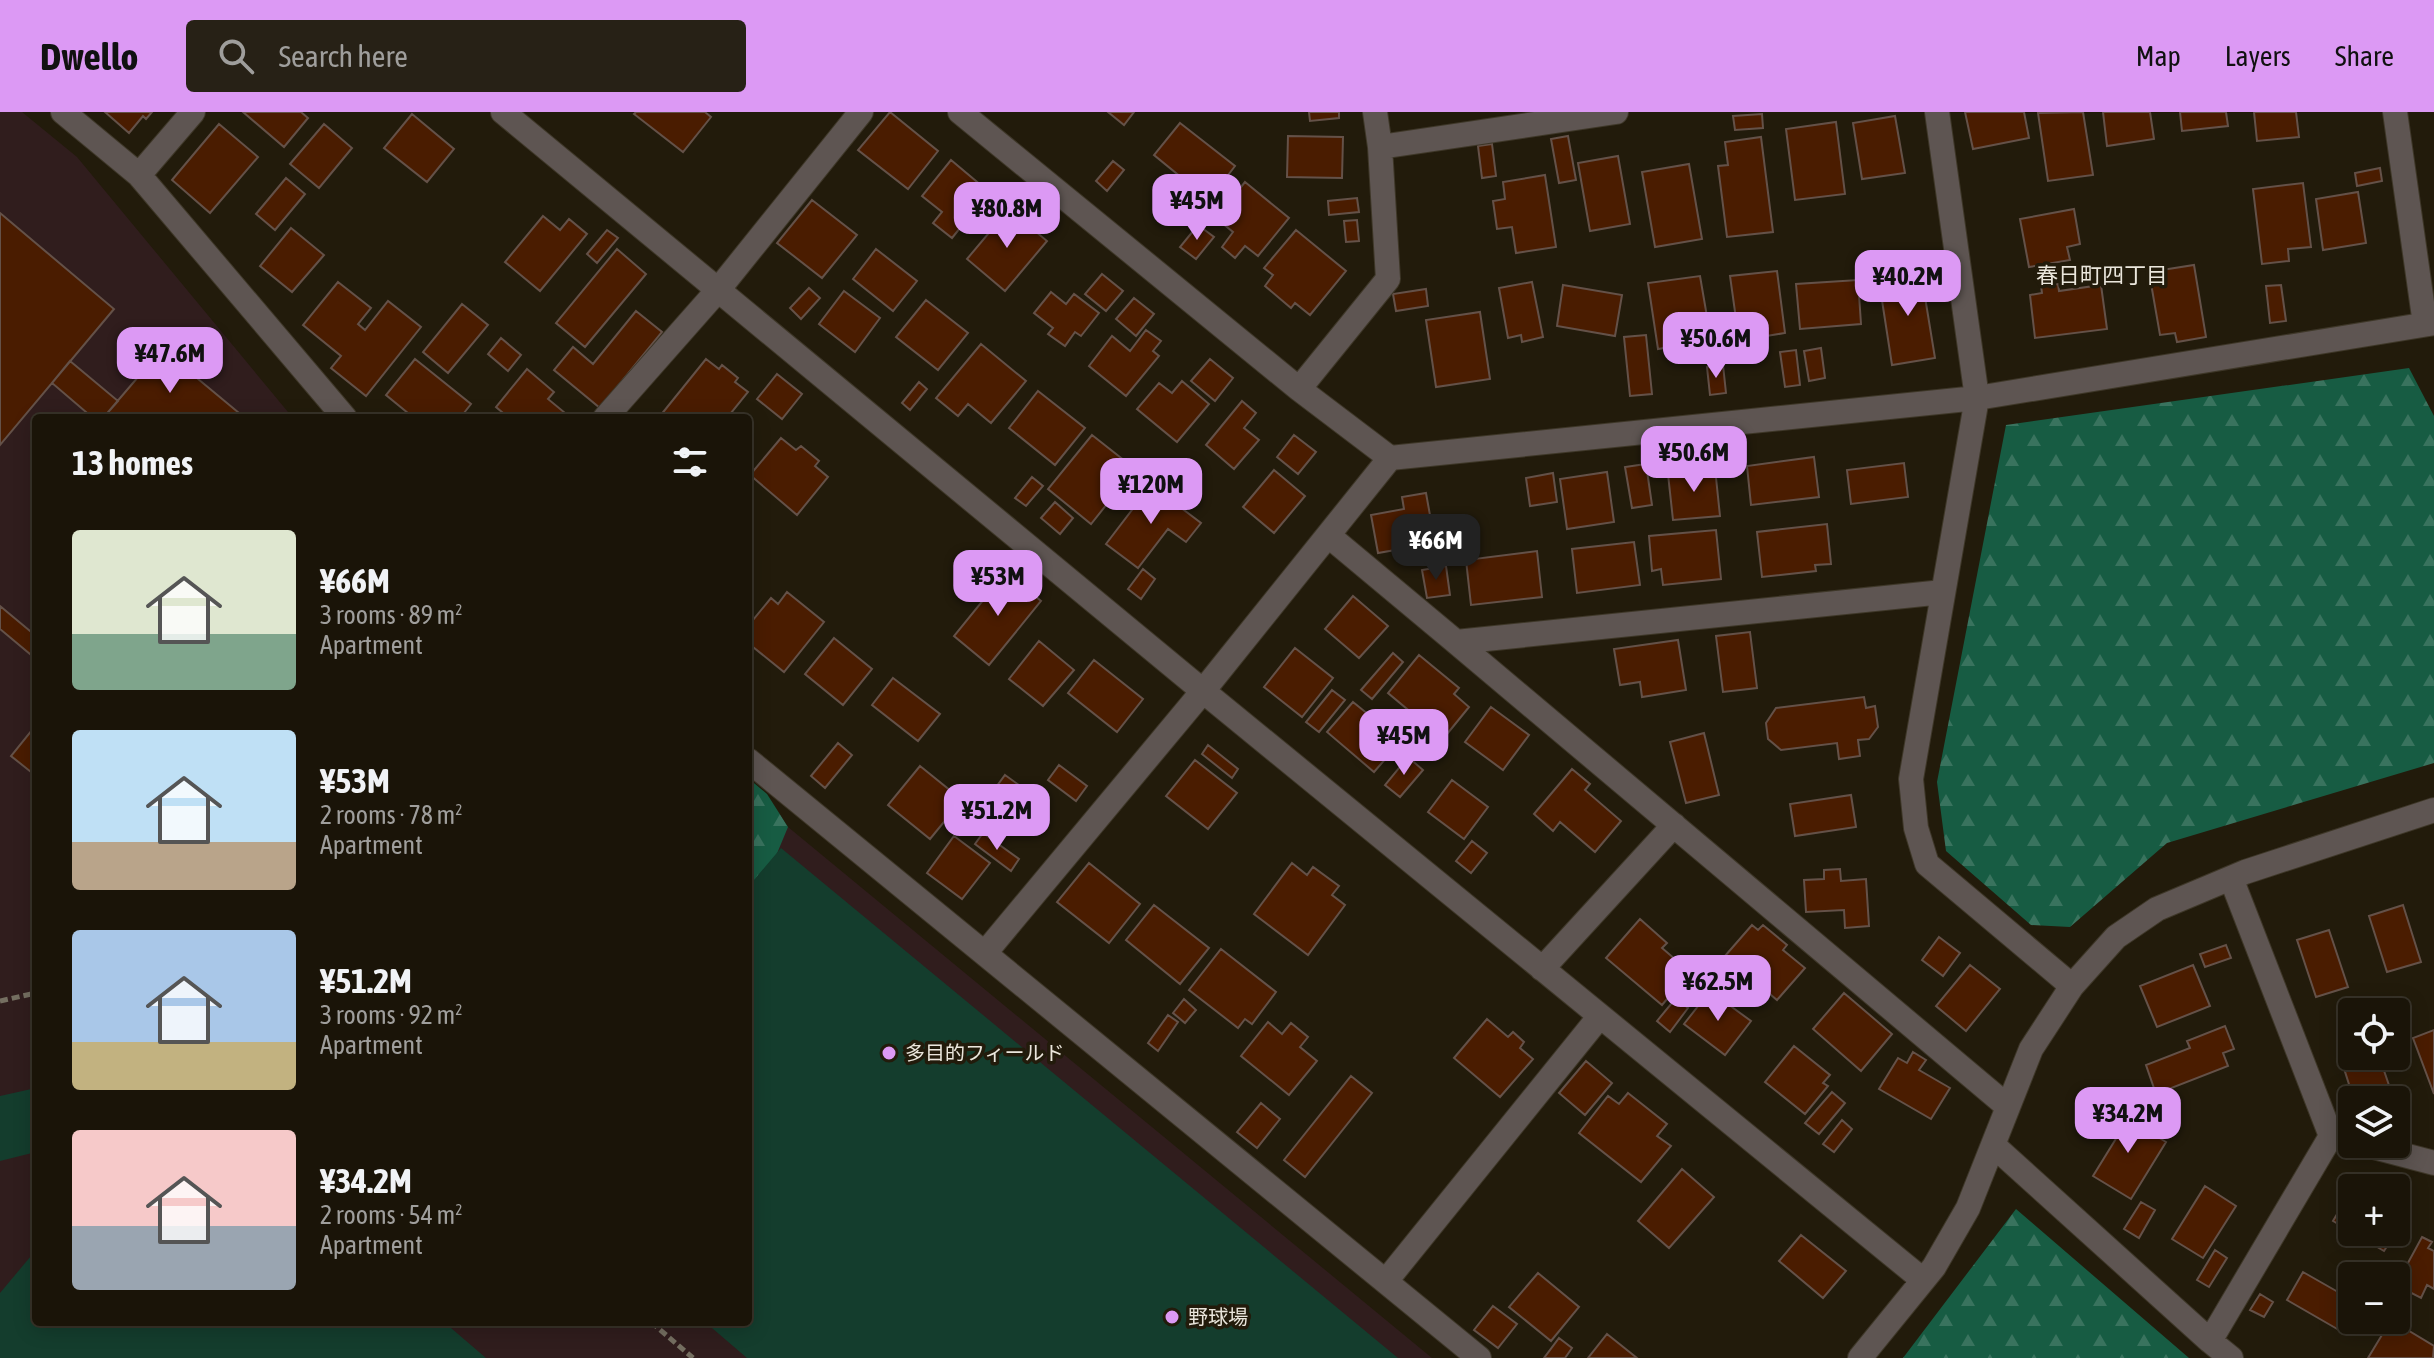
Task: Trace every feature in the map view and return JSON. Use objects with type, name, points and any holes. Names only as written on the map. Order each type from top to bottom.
[{"type":"street","points":[[63,112],[139,175],[342,414]]},
{"type":"street","points":[[139,175],[193,112]]},
{"type":"street","points":[[503,112],[1203,691],[1923,1280]]},
{"type":"street","points":[[609,414],[718,290],[861,112]]},
{"type":"street","points":[[960,112],[1299,389],[1390,458],[1977,398],[2429,324],[2395,112]]},
{"type":"street","points":[[1299,389],[1388,279],[1375,112]]},
{"type":"street","points":[[1380,147],[1616,112]]},
{"type":"street","points":[[1937,112],[1977,398],[1911,779],[1916,828],[1927,864],[2072,986]]},
{"type":"street","points":[[985,953],[1203,691],[1390,458]]},
{"type":"street","points":[[1329,536],[2007,1106]]},
{"type":"street","points":[[1456,642],[1943,592]]},
{"type":"street","points":[[752,763],[1479,1358]]},
{"type":"street","points":[[1860,1358],[1923,1280],[1968,1208],[2031,1049],[2072,986],[2116,937],[2157,909],[2231,878],[2434,810]]},
{"type":"street","points":[[1542,969],[1674,825]]},
{"type":"street","points":[[2231,878],[2338,1130]]},
{"type":"street","points":[[1386,1281],[1600,1016]]},
{"type":"street","points":[[1993,1145],[2231,1358]]},
{"type":"street","points":[[2210,1341],[2338,1145]]},
{"type":"street","points":[[2410,1157],[2434,1163]]},
{"type":"path","points":[[0,1001],[32,994]]},
{"type":"path","points":[[656,1326],[693,1358]]},
{"type":"shaded area","points":[[0,112],[22,112],[77,157],[290,414],[32,414],[32,1326],[752,1326],[752,797],[1432,1358],[0,1358]]},
{"type":"green space","points":[[2409,368],[2434,416],[2434,763],[2167,843],[2070,927],[2031,925],[1946,851],[1937,782],[2006,425]]},
{"type":"green space","points":[[752,781],[767,794],[788,827],[752,913]]},
{"type":"green space","name":"多目的フィールド","points":[[781,848],[1398,1358],[747,1358],[710,1326],[752,1326],[752,882]]},
{"type":"green space","points":[[32,1089],[32,1153],[0,1161],[0,1096]]},
{"type":"green space","points":[[2016,1209],[2189,1358],[1903,1358]]},
{"type":"green space","points":[[32,1255],[32,1326],[449,1326],[486,1358],[0,1358],[0,1293]]},
{"type":"building","points":[[105,112],[152,112],[146,119],[143,116],[129,133]]},
{"type":"building","points":[[243,112],[301,112],[308,118],[284,147]]},
{"type":"building","points":[[705,112],[711,117],[683,152],[634,114]]},
{"type":"building","points":[[890,112],[938,151],[908,189],[858,150]]},
{"type":"building","points":[[1108,112],[1134,112],[1124,125]]},
{"type":"building","points":[[1309,112],[1339,112],[1339,118],[1310,121]]},
{"type":"building","points":[[1965,112],[2024,112],[2029,138],[1973,149]]},
{"type":"building","points":[[2083,112],[2093,175],[2048,181],[2038,113]]},
{"type":"building","points":[[2103,112],[2150,112],[2154,139],[2107,146]]},
{"type":"building","points":[[2180,112],[2226,112],[2228,126],[2182,131]]},
{"type":"building","points":[[2254,112],[2296,112],[2299,137],[2257,141]]},
{"type":"building","points":[[412,114],[454,149],[427,182],[384,148]]},
{"type":"building","points":[[1762,114],[1763,128],[1735,130],[1733,116]]},
{"type":"building","points":[[1895,116],[1905,173],[1862,179],[1853,123]]},
{"type":"building","points":[[1836,122],[1845,194],[1795,200],[1786,129]]},
{"type":"building","points":[[1180,123],[1235,166],[1209,200],[1154,155]]},
{"type":"building","points":[[219,124],[258,157],[210,213],[172,180]]},
{"type":"building","points":[[324,124],[352,148],[319,188],[290,164]]},
{"type":"building","points":[[1288,136],[1343,137],[1342,178],[1287,177]]},
{"type":"building","points":[[1568,136],[1576,180],[1559,183],[1551,139]]},
{"type":"building","points":[[1761,137],[1773,232],[1727,237],[1718,166],[1728,165],[1725,142]]},
{"type":"building","points":[[1492,144],[1496,176],[1482,178],[1478,146]]},
{"type":"building","points":[[1618,156],[1630,224],[1590,231],[1578,163]]},
{"type":"building","points":[[951,160],[989,192],[952,238],[933,223],[942,212],[922,196]]},
{"type":"building","points":[[1113,161],[1124,170],[1107,191],[1096,181]]},
{"type":"building","points":[[1689,164],[1702,239],[1655,247],[1642,172]]},
{"type":"building","points":[[2380,168],[2382,181],[2357,186],[2355,173]]},
{"type":"building","points":[[1545,175],[1556,247],[1516,253],[1512,227],[1497,229],[1493,201],[1505,199],[1503,182]]},
{"type":"building","points":[[286,178],[305,194],[275,230],[256,214]]},
{"type":"building","points":[[1245,182],[1289,218],[1258,256],[1245,246],[1235,258],[1222,247],[1233,232],[1216,218]]},
{"type":"building","points":[[2303,183],[2311,247],[2288,249],[2289,261],[2262,264],[2253,189]]},
{"type":"building","points":[[2358,192],[2366,243],[2323,250],[2316,199]]},
{"type":"building","points":[[1357,198],[1359,212],[1329,215],[1328,201]]},
{"type":"building","points":[[812,200],[857,235],[822,278],[777,243]]},
{"type":"building","points":[[1009,209],[1047,241],[1005,291],[967,259]]},
{"type":"building","points":[[2074,209],[2080,244],[2067,247],[2070,260],[2029,267],[2020,219]]},
{"type":"building","points":[[0,213],[114,309],[0,445]]},
{"type":"building","points":[[543,216],[560,230],[569,219],[587,234],[540,291],[505,262]]},
{"type":"building","points":[[1357,220],[1359,241],[1346,242],[1344,221]]},
{"type":"building","points":[[1198,225],[1214,237],[1196,259],[1180,247]]},
{"type":"building","points":[[291,228],[324,255],[292,292],[260,266]]},
{"type":"building","points":[[607,230],[618,238],[597,263],[587,254]]},
{"type":"building","points":[[1296,230],[1346,271],[1310,315],[1295,303],[1291,308],[1265,286],[1273,275],[1264,268]]},
{"type":"building","points":[[617,249],[646,274],[585,347],[556,323]]},
{"type":"building","points":[[876,249],[917,281],[893,311],[853,279]]},
{"type":"building","points":[[2194,265],[2206,337],[2177,342],[2175,333],[2160,335],[2149,272]]},
{"type":"building","points":[[1777,271],[1785,333],[1760,337],[1758,323],[1737,326],[1730,276]]},
{"type":"building","points":[[1929,273],[1933,296],[1925,297],[1935,358],[1892,365],[1879,281]]},
{"type":"building","points":[[1102,274],[1123,291],[1106,311],[1085,294]]},
{"type":"building","points":[[1700,276],[1711,340],[1658,349],[1648,283]]},
{"type":"building","points":[[1858,280],[1861,324],[1800,329],[1796,284]]},
{"type":"building","points":[[338,282],[371,308],[358,324],[365,330],[388,301],[421,327],[366,396],[331,368],[341,356],[303,325]]},
{"type":"building","points":[[1532,282],[1543,337],[1522,342],[1521,335],[1508,338],[1499,288]]},
{"type":"building","points":[[2058,284],[2059,291],[2101,285],[2107,329],[2035,338],[2030,295],[2042,293],[2041,286]]},
{"type":"building","points":[[1563,285],[1622,295],[1615,336],[1557,326]]},
{"type":"building","points":[[2281,285],[2286,321],[2270,323],[2266,286]]},
{"type":"building","points":[[809,288],[820,298],[801,319],[790,308]]},
{"type":"building","points":[[1426,289],[1428,306],[1396,311],[1393,294]]},
{"type":"building","points":[[844,291],[880,318],[855,352],[819,324]]},
{"type":"building","points":[[1051,292],[1066,304],[1074,294],[1099,313],[1081,336],[1075,332],[1065,346],[1048,334],[1053,328],[1034,313]]},
{"type":"building","points":[[1134,298],[1154,314],[1136,336],[1116,319]]},
{"type":"building","points":[[926,300],[968,333],[938,370],[896,337]]},
{"type":"building","points":[[462,304],[488,325],[448,373],[423,352]]},
{"type":"building","points":[[636,311],[662,332],[600,408],[554,370],[573,347],[593,364]]},
{"type":"building","points":[[1480,312],[1490,379],[1436,387],[1426,320]]},
{"type":"building","points":[[1146,330],[1161,341],[1153,351],[1159,356],[1126,396],[1089,366],[1112,336],[1130,351]]},
{"type":"building","points":[[1646,335],[1652,394],[1630,396],[1624,337]]},
{"type":"building","points":[[501,338],[521,355],[508,371],[488,354]]},
{"type":"building","points":[[981,344],[1026,381],[991,423],[968,404],[958,416],[936,398]]},
{"type":"building","points":[[1821,348],[1825,378],[1809,381],[1804,351]]},
{"type":"building","points":[[162,349],[240,414],[106,414]]},
{"type":"building","points":[[1796,350],[1800,385],[1785,387],[1780,352]]},
{"type":"building","points":[[415,359],[471,404],[463,414],[409,414],[386,395]]},
{"type":"building","points":[[706,359],[719,369],[722,365],[738,378],[735,382],[748,392],[730,414],[662,414]]},
{"type":"building","points":[[1210,359],[1233,378],[1215,401],[1191,381]]},
{"type":"building","points":[[70,361],[118,401],[107,414],[88,414],[52,383]]},
{"type":"building","points":[[1723,365],[1726,393],[1710,395],[1707,367]]},
{"type":"building","points":[[527,369],[554,392],[548,399],[566,414],[504,414],[496,407]]},
{"type":"building","points":[[777,374],[802,394],[782,419],[757,399]]},
{"type":"building","points":[[1182,381],[1209,404],[1177,442],[1137,409],[1159,383],[1172,393]]},
{"type":"building","points":[[919,382],[927,389],[910,410],[902,403]]},
{"type":"building","points":[[1038,391],[1085,428],[1055,465],[1009,428]]},
{"type":"building","points":[[1242,401],[1256,413],[1244,428],[1259,440],[1234,469],[1206,445]]},
{"type":"building","points":[[1092,435],[1135,469],[1091,524],[1048,489]]},
{"type":"building","points":[[1294,435],[1316,452],[1298,474],[1277,457]]},
{"type":"building","points":[[781,438],[796,450],[801,446],[819,461],[815,466],[828,477],[797,515],[752,477],[752,473]]},
{"type":"building","points":[[1814,457],[1819,497],[1751,505],[1747,466]]},
{"type":"building","points":[[1904,463],[1908,497],[1851,504],[1847,470]]},
{"type":"building","points":[[1646,464],[1652,505],[1632,508],[1625,467]]},
{"type":"building","points":[[1715,468],[1720,516],[1673,520],[1668,474]]},
{"type":"building","points":[[1274,470],[1305,496],[1274,533],[1243,507]]},
{"type":"building","points":[[1607,472],[1614,522],[1567,529],[1560,479]]},
{"type":"building","points":[[1553,473],[1557,502],[1530,506],[1526,478]]},
{"type":"building","points":[[1032,477],[1043,486],[1026,506],[1015,498]]},
{"type":"building","points":[[1151,485],[1201,523],[1186,542],[1168,529],[1138,568],[1106,544]]},
{"type":"building","points":[[1426,493],[1435,543],[1378,553],[1371,515],[1404,509],[1402,497]]},
{"type":"building","points":[[1055,502],[1073,518],[1060,534],[1041,518]]},
{"type":"building","points":[[1827,524],[1831,564],[1815,565],[1816,571],[1762,577],[1757,532]]},
{"type":"building","points":[[1716,530],[1721,579],[1663,585],[1661,569],[1652,571],[1649,536]]},
{"type":"building","points":[[1634,542],[1640,585],[1577,593],[1572,549]]},
{"type":"building","points":[[1537,551],[1542,597],[1471,605],[1466,560]]},
{"type":"building","points":[[1446,566],[1450,595],[1427,598],[1422,570]]},
{"type":"building","points":[[1143,569],[1155,579],[1141,599],[1128,589]]},
{"type":"building","points":[[1006,572],[1041,601],[989,665],[954,636]]},
{"type":"building","points":[[787,592],[824,622],[784,672],[752,646],[752,621],[771,598],[778,604]]},
{"type":"building","points":[[1353,596],[1388,626],[1359,658],[1325,629]]},
{"type":"building","points":[[0,606],[32,633],[32,656],[0,629]]},
{"type":"building","points":[[1750,632],[1757,688],[1723,692],[1716,636]]},
{"type":"building","points":[[834,638],[872,669],[843,705],[805,674]]},
{"type":"building","points":[[1678,640],[1686,690],[1642,697],[1640,682],[1620,685],[1614,649]]},
{"type":"building","points":[[1039,641],[1074,670],[1043,706],[1009,679]]},
{"type":"building","points":[[1295,648],[1333,678],[1302,717],[1264,687]]},
{"type":"building","points":[[1393,653],[1403,662],[1372,699],[1361,690]]},
{"type":"building","points":[[1419,655],[1459,688],[1454,694],[1469,707],[1443,739],[1388,693]]},
{"type":"building","points":[[1094,660],[1143,699],[1117,732],[1068,693]]},
{"type":"building","points":[[893,678],[940,714],[918,741],[872,705]]},
{"type":"building","points":[[1332,690],[1345,700],[1319,732],[1306,722]]},
{"type":"building","points":[[1864,697],[1866,708],[1875,706],[1878,727],[1869,739],[1858,740],[1860,756],[1839,759],[1837,743],[1781,750],[1768,739],[1766,723],[1776,708]]},
{"type":"building","points":[[1353,702],[1401,741],[1374,772],[1327,732]]},
{"type":"building","points":[[1491,707],[1529,735],[1503,770],[1465,742]]},
{"type":"building","points":[[32,730],[32,773],[11,756]]},
{"type":"building","points":[[1704,733],[1719,795],[1686,803],[1670,742]]},
{"type":"building","points":[[838,743],[852,755],[825,788],[811,776]]},
{"type":"building","points":[[1208,745],[1238,769],[1232,778],[1202,754]]},
{"type":"building","points":[[1408,757],[1423,770],[1400,797],[1385,785]]},
{"type":"building","points":[[1195,760],[1237,793],[1208,829],[1166,796]]},
{"type":"building","points":[[1059,765],[1087,786],[1076,801],[1048,780]]},
{"type":"building","points":[[920,766],[962,800],[930,839],[888,805]]},
{"type":"building","points":[[1572,769],[1590,784],[1585,790],[1621,821],[1595,852],[1560,822],[1553,831],[1534,814]]},
{"type":"building","points":[[1005,775],[1041,801],[1020,830],[994,811],[987,821],[977,813]]},
{"type":"building","points":[[1452,780],[1488,807],[1464,839],[1428,812]]},
{"type":"building","points":[[1851,795],[1856,827],[1795,836],[1790,804]]},
{"type":"building","points":[[983,833],[1019,859],[1011,871],[975,844]]},
{"type":"building","points":[[954,836],[990,863],[962,899],[927,873]]},
{"type":"building","points":[[1472,841],[1487,853],[1471,873],[1456,861]]},
{"type":"building","points":[[1089,863],[1140,904],[1109,943],[1057,902]]},
{"type":"building","points":[[1292,863],[1307,875],[1313,867],[1339,886],[1332,895],[1345,905],[1308,955],[1254,914]]},
{"type":"building","points":[[1840,869],[1841,881],[1866,879],[1869,926],[1845,928],[1844,910],[1806,912],[1804,880],[1824,879],[1824,870]]},
{"type":"building","points":[[1154,905],[1209,948],[1180,984],[1126,940]]},
{"type":"building","points":[[2403,905],[2421,962],[2387,972],[2369,916]]},
{"type":"building","points":[[1640,919],[1667,943],[1662,948],[1690,972],[1662,1005],[1606,958]]},
{"type":"building","points":[[1752,925],[1758,930],[1763,925],[1787,945],[1783,950],[1805,968],[1777,1000],[1725,956]]},
{"type":"building","points":[[2329,930],[2348,987],[2316,997],[2297,940]]},
{"type":"building","points":[[1939,937],[1960,953],[1943,976],[1922,960]]},
{"type":"building","points":[[2226,945],[2231,958],[2205,967],[2200,954]]},
{"type":"building","points":[[1221,949],[1276,992],[1252,1024],[1245,1019],[1238,1028],[1189,990]]},
{"type":"building","points":[[1970,965],[2000,989],[1966,1031],[1936,1006]]},
{"type":"building","points":[[2193,965],[2210,1006],[2157,1027],[2140,986]]},
{"type":"building","points":[[1710,991],[1751,1021],[1725,1055],[1684,1024]]},
{"type":"building","points":[[1844,993],[1892,1034],[1861,1071],[1813,1029]]},
{"type":"building","points":[[1676,998],[1688,1008],[1670,1032],[1657,1021]]},
{"type":"building","points":[[1184,999],[1196,1010],[1185,1023],[1173,1013]]},
{"type":"building","points":[[1168,1015],[1178,1022],[1158,1051],[1148,1043]]},
{"type":"building","points":[[1487,1019],[1508,1037],[1513,1032],[1524,1042],[1520,1048],[1533,1059],[1500,1097],[1454,1058]]},
{"type":"building","points":[[1268,1022],[1282,1034],[1291,1023],[1308,1037],[1300,1047],[1317,1061],[1289,1095],[1241,1056]]},
{"type":"building","points":[[2225,1026],[2234,1049],[2223,1053],[2228,1066],[2156,1094],[2146,1065],[2190,1048],[2187,1041]]},
{"type":"building","points":[[2434,1030],[2434,1094],[2413,1038]]},
{"type":"building","points":[[1794,1046],[1830,1075],[1823,1083],[1828,1086],[1805,1114],[1765,1082]]},
{"type":"building","points":[[1913,1052],[1926,1060],[1919,1070],[1950,1088],[1931,1119],[1879,1089],[1898,1058],[1907,1063]]},
{"type":"building","points":[[1586,1061],[1612,1083],[1585,1115],[1559,1093]]},
{"type":"building","points":[[2344,1070],[2384,1070],[2389,1086],[2350,1086]]},
{"type":"building","points":[[1351,1076],[1372,1093],[1305,1177],[1284,1160]]},
{"type":"building","points":[[1832,1092],[1845,1103],[1819,1134],[1805,1123]]},
{"type":"building","points":[[1628,1093],[1667,1124],[1657,1136],[1671,1146],[1641,1182],[1579,1133],[1608,1096],[1619,1104]]},
{"type":"building","points":[[1261,1103],[1280,1119],[1257,1148],[1237,1132]]},
{"type":"building","points":[[2111,1109],[2166,1142],[2131,1199],[2093,1176],[2117,1137],[2100,1127]]},
{"type":"building","points":[[1842,1120],[1852,1129],[1834,1152],[1823,1144]]},
{"type":"building","points":[[1682,1169],[1714,1197],[1669,1248],[1638,1221]]},
{"type":"building","points":[[2205,1186],[2236,1206],[2203,1258],[2172,1239]]},
{"type":"building","points":[[2141,1202],[2155,1210],[2139,1238],[2124,1229]]},
{"type":"building","points":[[1801,1235],[1846,1271],[1823,1298],[1779,1261]]},
{"type":"building","points":[[2422,1237],[2432,1242],[2428,1248],[2434,1251],[2434,1289],[2427,1285],[2421,1298],[2410,1292],[2408,1262]]},
{"type":"building","points":[[2215,1250],[2227,1258],[2209,1287],[2197,1280]]},
{"type":"building","points":[[2303,1272],[2338,1292],[2338,1329],[2287,1300]]},
{"type":"building","points":[[1538,1273],[1579,1307],[1551,1341],[1509,1307]]},
{"type":"building","points":[[2260,1294],[2273,1302],[2264,1317],[2250,1310]]},
{"type":"building","points":[[1493,1306],[1517,1324],[1498,1348],[1474,1330]]},
{"type":"building","points":[[2410,1331],[2434,1346],[2433,1358],[2368,1358],[2383,1334],[2410,1334]]},
{"type":"building","points":[[1607,1334],[1637,1358],[1588,1358]]},
{"type":"building","points":[[1559,1338],[1572,1348],[1565,1358],[1544,1358]]},
{"type":"place","name":"多目的フィールド","points":[[889,1053]]},
{"type":"place","name":"野球場","points":[[1172,1317]]},
{"type":"district","name":"春日町四丁目","points":[[2102,275]]}]
